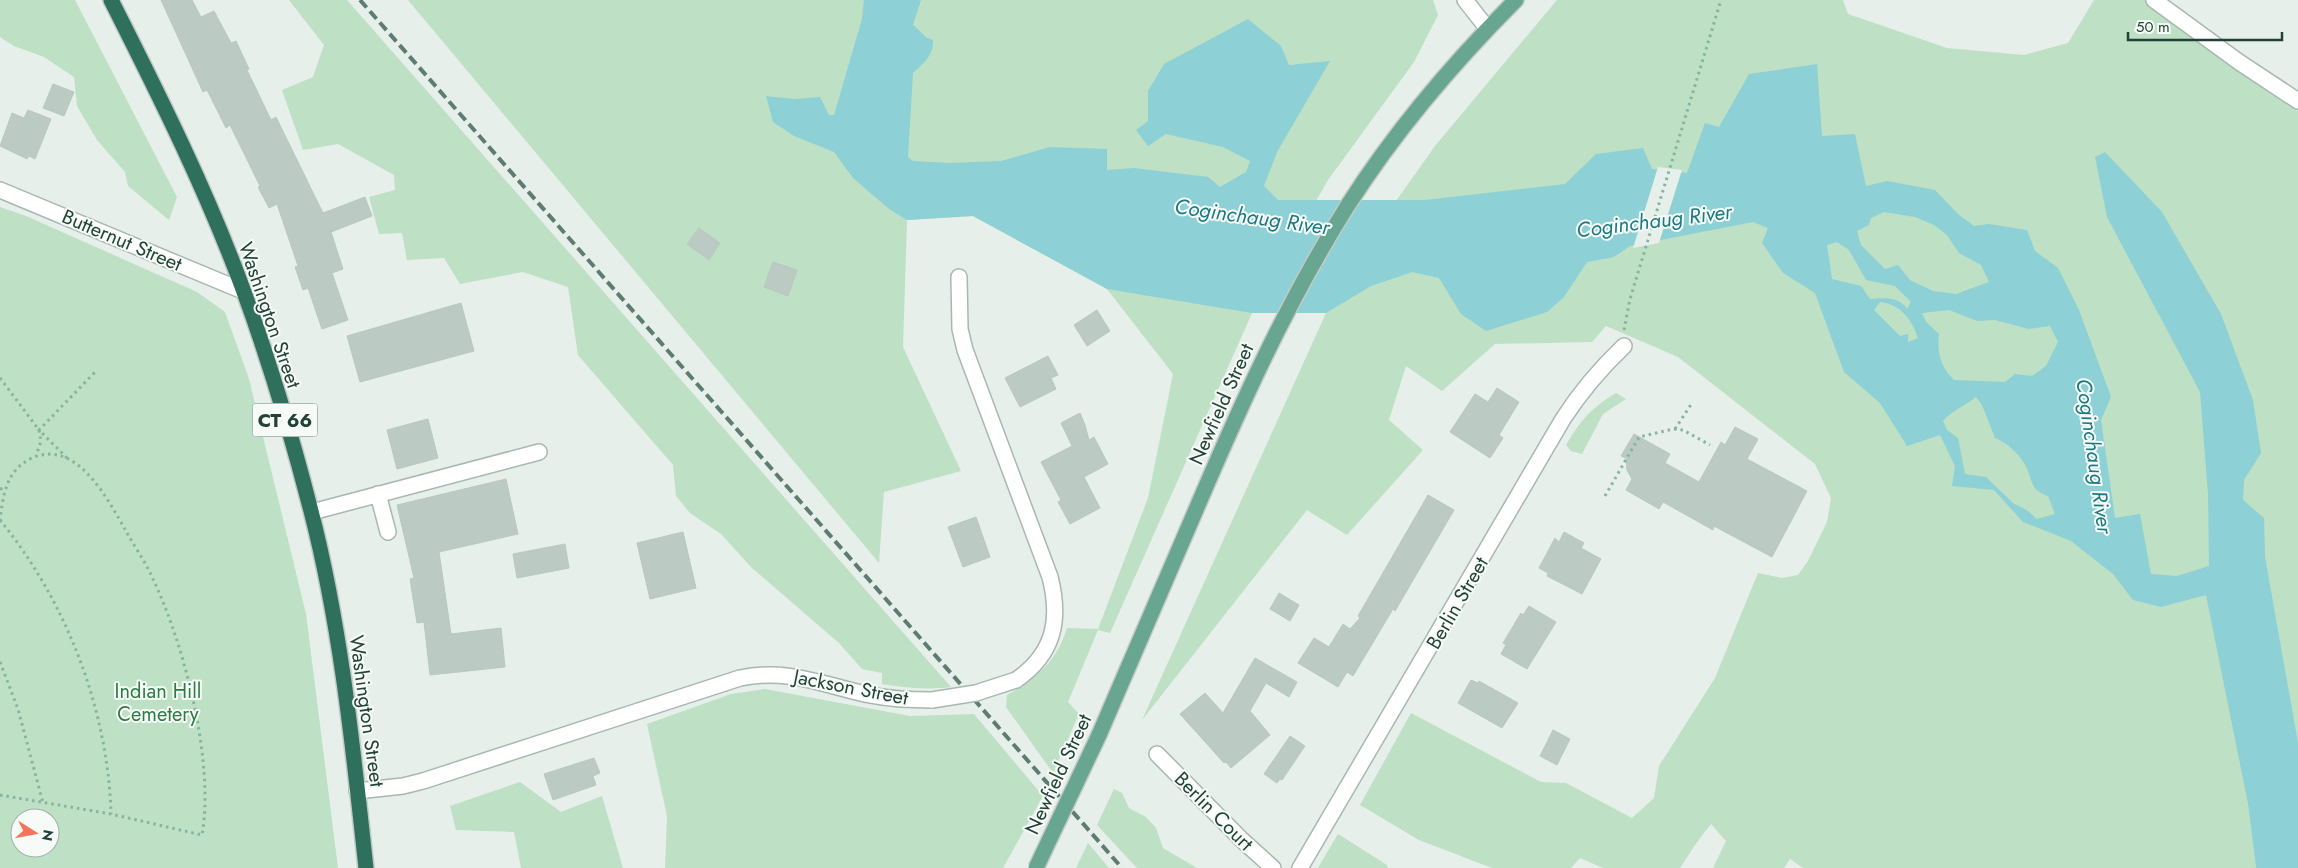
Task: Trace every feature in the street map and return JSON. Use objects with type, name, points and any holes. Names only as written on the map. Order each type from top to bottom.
[{"type":"highway","name":"Washington Street","points":[[111,0],[189,160],[244,291],[312,512],[337,634],[366,868]]},
{"type":"main road","name":"Newfield Street","points":[[1036,868],[1099,735],[1239,407],[1270,343],[1307,274],[1349,204],[1398,133],[1440,80],[1487,28],[1516,0]]},
{"type":"street","points":[[1465,0],[1487,28]]},
{"type":"street","points":[[2154,0],[2239,62],[2298,101]]},
{"type":"street","name":"Butternut Street","points":[[0,190],[244,291]]},
{"type":"street","name":"Jackson Street","points":[[357,791],[403,786],[423,781],[731,681],[760,674],[788,675],[895,699],[932,700],[976,693],[1016,680],[1033,667],[1046,646],[1054,626],[1056,603],[1050,578],[965,350],[960,329],[959,277]]},
{"type":"street","name":"Berlin Street","points":[[1300,868],[1563,418],[1579,394],[1599,370],[1624,346]]},
{"type":"street","points":[[312,512],[539,452]]},
{"type":"street","points":[[378,494],[388,532]]},
{"type":"street","name":"Berlin Court","points":[[1156,754],[1242,840],[1273,868]]},
{"type":"path","points":[[1624,346],[1625,322],[1630,299],[1721,0]]},
{"type":"path","points":[[39,430],[96,371]]},
{"type":"path","points":[[0,378],[39,430],[67,458],[92,478],[104,494],[152,577],[178,645],[196,716],[206,776],[206,812],[202,835],[111,814],[0,795]]},
{"type":"path","points":[[1676,429],[1692,403]]},
{"type":"path","points":[[1606,496],[1639,437],[1676,429],[1683,430],[1710,446]]},
{"type":"path","points":[[36,456],[41,441],[39,430]]},
{"type":"path","points":[[67,458],[54,455],[36,456],[14,471],[5,488],[0,520],[22,547],[53,600],[78,657],[96,710],[106,759],[111,814]]},
{"type":"path","points":[[0,489],[5,488]]},
{"type":"path","points":[[0,662],[18,709],[43,803]]},
{"type":"green space","points":[[0,0],[75,0],[177,197],[169,220],[128,186],[125,172],[97,140],[77,106],[74,77],[44,57],[14,46],[0,37]]},
{"type":"green space","points":[[289,0],[347,0],[951,687],[916,688],[882,684],[882,673],[862,669],[839,643],[752,568],[721,534],[690,513],[676,496],[673,465],[578,355],[568,287],[523,272],[460,284],[444,258],[407,260],[402,233],[379,234],[369,197],[395,190],[394,175],[338,144],[303,150],[282,90],[313,77],[324,45]]},
{"type":"green space","points":[[408,0],[1433,0],[1438,15],[1414,62],[1328,180],[1252,313],[1110,633],[1098,630],[1068,702],[1079,714],[1053,773],[1006,707],[1007,695],[1028,682],[1045,667],[1058,650],[1067,628],[1098,629],[1148,498],[1173,374],[1107,289],[973,216],[907,220],[903,347],[961,471],[884,492],[879,563]]},
{"type":"green space","points":[[1557,0],[1843,0],[1848,14],[1947,48],[2024,55],[2068,43],[2094,0],[2150,0],[2298,111],[2298,809],[2248,804],[2256,868],[1803,868],[1790,859],[1784,868],[1713,868],[1726,841],[1711,824],[1680,868],[1603,868],[1580,858],[1571,868],[1492,868],[1419,840],[1360,805],[1411,713],[1541,782],[1566,783],[1632,818],[1654,798],[1659,766],[1715,678],[1758,573],[1782,578],[1798,575],[1808,561],[1827,522],[1831,498],[1815,464],[1678,357],[1606,326],[1592,342],[1495,344],[1442,391],[1406,366],[1389,420],[1423,450],[1347,535],[1307,510],[1142,720],[1326,313],[1364,246],[1435,146]]},
{"type":"green space","name":"Indian Hill Cemetery","points":[[0,207],[26,216],[197,292],[225,312],[249,379],[306,614],[338,868],[0,868]]},
{"type":"green space","points":[[1616,393],[1626,399],[1603,414],[1582,454],[1571,451],[1566,445],[1577,428],[1593,409]]},
{"type":"green space","points":[[765,689],[910,716],[974,714],[1043,796],[1003,868],[665,868],[667,816],[647,724],[731,694]]},
{"type":"green space","points":[[520,782],[561,812],[602,796],[623,868],[521,868],[514,832],[456,830],[450,806]]},
{"type":"green space","points":[[1114,789],[1122,793],[1129,808],[1146,817],[1156,828],[1163,848],[1197,868],[1137,868],[1097,825]]},
{"type":"green space","points":[[1338,834],[1387,865],[1388,868],[1318,868]]},
{"type":"green space","points":[[1088,843],[1109,868],[1076,868]]},
{"type":"water","name":"Coginchaug River","points":[[864,0],[921,0],[913,25],[927,38],[933,40],[933,45],[928,58],[913,73],[908,157],[913,161],[949,163],[1001,161],[1050,147],[1107,149],[1107,170],[1134,168],[1208,177],[1220,187],[1246,172],[1250,161],[1223,147],[1166,134],[1148,146],[1136,130],[1148,121],[1148,91],[1164,64],[1248,19],[1281,46],[1289,65],[1330,61],[1277,152],[1264,186],[1278,200],[1425,200],[1565,184],[1596,154],[1643,148],[1652,169],[1687,173],[1705,123],[1719,127],[1749,74],[1817,64],[1822,136],[1855,134],[1866,186],[1887,181],[1935,190],[1959,215],[1974,226],[1989,224],[2027,230],[2035,251],[2058,268],[2079,310],[2111,397],[2101,420],[2115,518],[2140,514],[2151,574],[2177,576],[2209,566],[2208,494],[2200,392],[2107,217],[2095,157],[2105,152],[2162,212],[2221,314],[2253,400],[2261,453],[2244,480],[2243,500],[2264,518],[2265,557],[2298,743],[2298,868],[2256,868],[2248,804],[2206,595],[2161,607],[2133,600],[2113,574],[2071,541],[2023,522],[1994,490],[1952,486],[1955,466],[1940,435],[1907,446],[1880,403],[1844,372],[1815,293],[1783,273],[1762,243],[1768,228],[1753,222],[1630,246],[1614,257],[1587,262],[1564,297],[1547,312],[1486,331],[1461,314],[1439,278],[1412,272],[1371,286],[1326,313],[1252,313],[1107,289],[973,216],[907,220],[889,209],[853,178],[834,152],[794,136],[773,122],[766,96],[794,99],[820,97],[829,115],[834,115],[862,19]],"holes":[[[1884,212],[1915,217],[1934,225],[1947,235],[1959,253],[1981,265],[1989,282],[1956,294],[1933,291],[1910,280],[1898,265],[1885,269],[1861,245],[1857,231],[1869,225],[1871,218]],[[1837,242],[1849,250],[1866,280],[1895,286],[1911,302],[1907,309],[1895,300],[1885,298],[1870,299],[1861,286],[1832,279],[1827,245]],[[1880,302],[1899,309],[1909,319],[1918,338],[1908,342],[1908,334],[1900,336],[1874,310]],[[1949,310],[1977,321],[1995,320],[2029,329],[2050,326],[2058,342],[2046,366],[2032,376],[2015,374],[2005,382],[1954,380],[1945,370],[1940,359],[1939,334],[1926,322],[1922,313]],[[1976,397],[1982,405],[1995,438],[2010,447],[2019,456],[2034,487],[2048,496],[2055,514],[2037,519],[2028,511],[2013,503],[1986,477],[1965,474],[1958,438],[1947,430],[1943,421],[1950,414]]]},
{"type":"pier","points":[[1658,167],[1682,170],[1659,243],[1633,248]]},
{"type":"building","points":[[161,0],[192,0],[201,17],[214,11],[231,43],[236,41],[249,69],[247,70],[271,120],[276,117],[323,213],[365,197],[372,216],[331,232],[343,269],[332,273],[348,320],[322,329],[308,288],[303,290],[295,267],[298,266],[277,204],[269,208],[230,125],[226,128],[207,90],[203,92]]},
{"type":"building","points":[[53,84],[74,92],[64,116],[43,108]]},
{"type":"building","points":[[28,110],[51,119],[35,159],[29,156],[27,159],[0,146],[12,113],[24,118]]},
{"type":"building","points":[[699,228],[720,243],[709,260],[687,244]]},
{"type":"building","points":[[773,262],[797,270],[788,296],[764,287]]},
{"type":"building","points":[[461,303],[474,351],[360,382],[347,336]]},
{"type":"building","points":[[1097,310],[1110,331],[1087,346],[1074,325]]},
{"type":"building","points":[[1048,356],[1058,375],[1051,378],[1056,389],[1020,407],[1005,378]]},
{"type":"building","points":[[1497,388],[1519,402],[1499,435],[1503,438],[1490,458],[1450,432],[1475,394],[1488,402]]},
{"type":"building","points":[[1080,413],[1089,440],[1094,437],[1108,464],[1084,477],[1100,508],[1070,524],[1058,502],[1061,500],[1041,462],[1072,446],[1061,423]]},
{"type":"building","points":[[428,419],[438,458],[397,469],[387,430]]},
{"type":"building","points":[[1735,427],[1758,439],[1747,459],[1807,491],[1772,557],[1714,526],[1713,530],[1663,502],[1659,509],[1626,490],[1632,479],[1627,470],[1626,458],[1621,456],[1634,434],[1670,454],[1665,463],[1699,482],[1721,442],[1725,445]]},
{"type":"building","points":[[506,479],[518,534],[439,552],[451,634],[501,628],[505,667],[430,675],[424,622],[417,623],[410,579],[414,578],[397,505]]},
{"type":"building","points":[[1428,495],[1454,510],[1395,611],[1393,609],[1353,676],[1347,672],[1338,687],[1298,663],[1314,638],[1329,647],[1343,624],[1350,629],[1360,618],[1358,616]]},
{"type":"building","points":[[976,517],[990,557],[963,567],[948,527]]},
{"type":"building","points":[[683,532],[696,588],[650,599],[637,543]]},
{"type":"building","points":[[1564,532],[1584,543],[1581,548],[1601,559],[1582,594],[1547,576],[1548,573],[1539,568],[1555,538],[1559,542]]},
{"type":"building","points":[[565,544],[569,568],[517,578],[513,554]]},
{"type":"building","points":[[1279,593],[1299,605],[1290,621],[1270,609]]},
{"type":"building","points":[[1529,606],[1556,622],[1527,669],[1501,654],[1506,645],[1503,643],[1521,613],[1523,615]]},
{"type":"building","points":[[1255,658],[1297,682],[1289,697],[1266,683],[1250,711],[1270,735],[1231,768],[1226,762],[1224,763],[1180,714],[1205,693],[1223,713]]},
{"type":"building","points":[[1471,680],[1478,683],[1479,681],[1518,703],[1502,728],[1458,703]]},
{"type":"building","points":[[1553,730],[1570,739],[1557,765],[1540,756]]},
{"type":"building","points":[[1290,736],[1305,746],[1282,780],[1280,779],[1277,783],[1264,774]]},
{"type":"building","points":[[594,758],[600,773],[593,776],[596,785],[553,800],[544,774]]},
{"type":"railway","points":[[360,0],[1122,868]]}]
